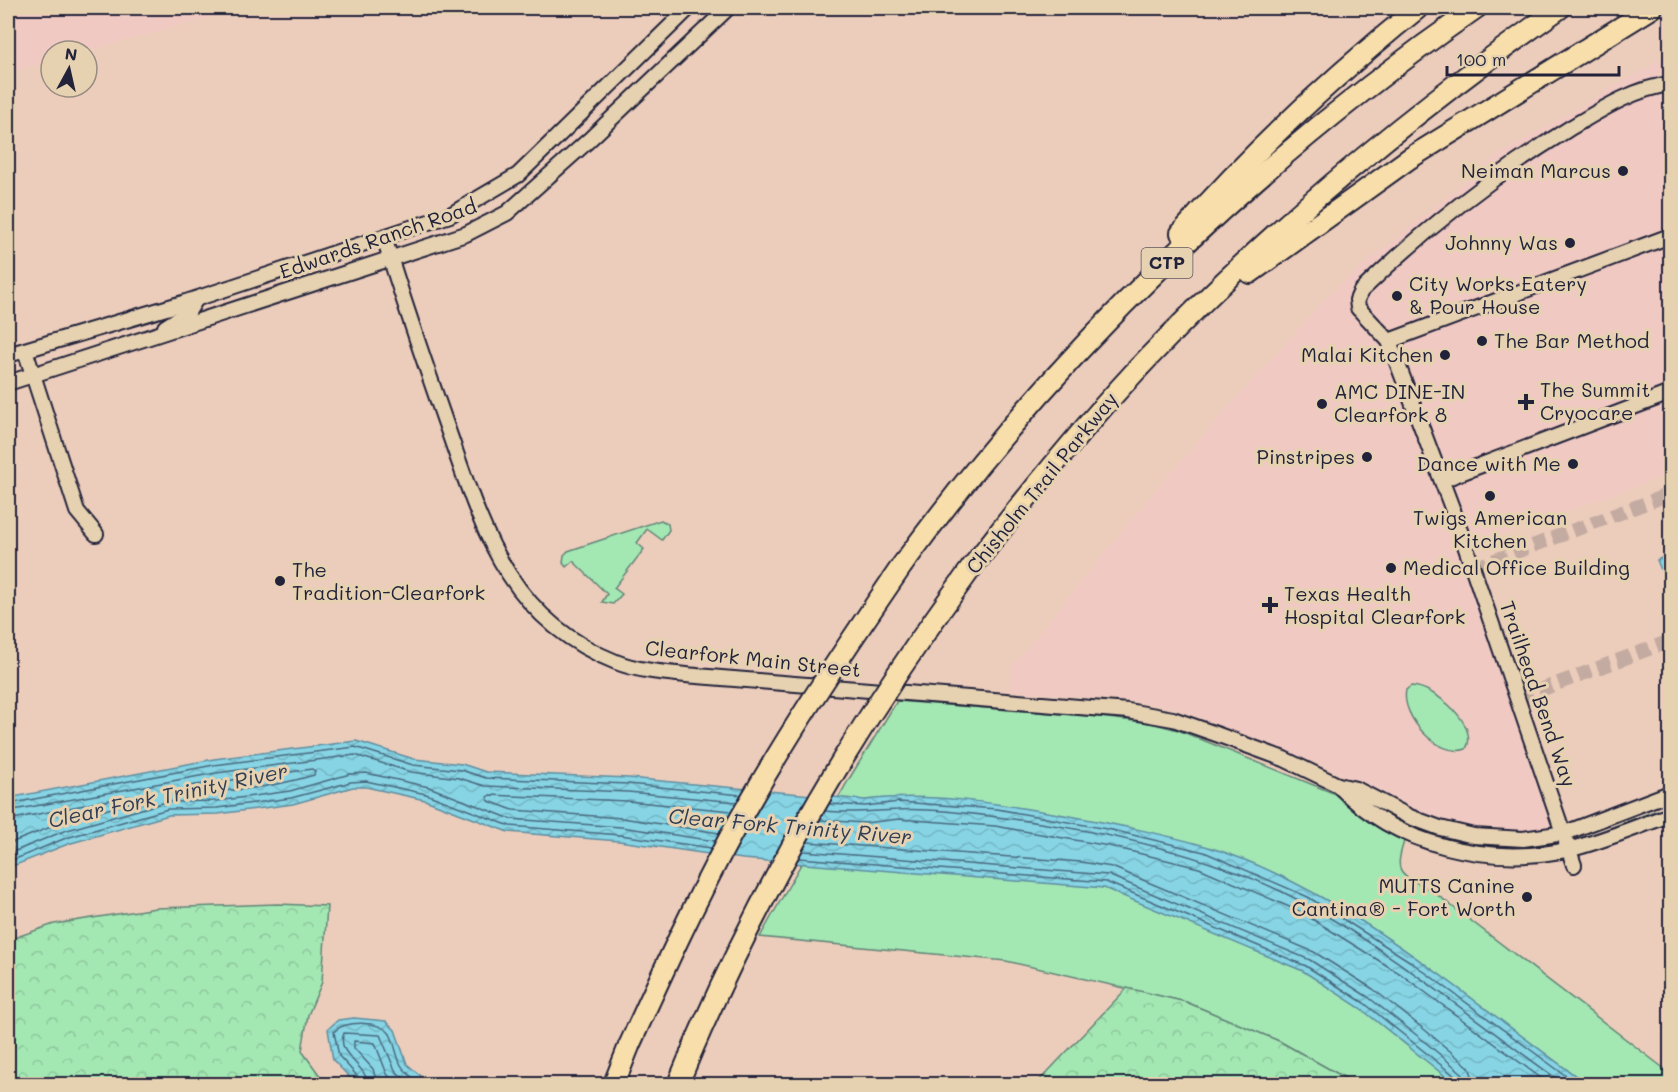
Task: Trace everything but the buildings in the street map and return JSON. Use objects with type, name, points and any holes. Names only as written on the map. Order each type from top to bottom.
[{"type":"highway","points":[[1062,367],[1219,190],[1356,60],[1418,8]]},
{"type":"highway","name":"CTP","points":[[614,1084],[629,1046],[700,894],[747,807],[830,670],[903,564],[989,450],[1062,367],[1213,218],[1256,179],[1376,80],[1476,8]]},
{"type":"highway","name":"Chisholm Trail Parkway","points":[[678,1084],[748,926],[810,811],[891,680],[972,567],[1066,449],[1180,325],[1286,223],[1377,146],[1489,58],[1560,8]]},
{"type":"highway","points":[[1180,325],[1372,183],[1652,8]]},
{"type":"street","name":"Edwards Ranch Road","points":[[8,355],[196,299],[450,215],[518,176],[689,8]]},
{"type":"street","name":"Edwards Ranch Road","points":[[8,383],[466,234],[507,213],[728,8]]},
{"type":"street","name":"Trailhead Bend Way","points":[[1574,865],[1565,833],[1442,480],[1389,341],[1361,314],[1357,300],[1361,291],[1415,241],[1464,200],[1529,154],[1607,106],[1658,85],[1671,84]]},
{"type":"street","points":[[554,140],[571,156]]},
{"type":"street","points":[[1389,341],[1671,236]]},
{"type":"street","name":"Clearfork Main Street","points":[[384,237],[481,525],[499,562],[526,598],[561,631],[617,662],[655,671],[1128,711],[1173,719],[1284,759],[1338,785],[1356,789],[1410,817],[1440,828],[1474,836],[1523,839],[1565,833],[1671,792]]},
{"type":"street","points":[[142,340],[188,312],[196,299]]},
{"type":"street","points":[[25,350],[77,511],[96,534]]},
{"type":"street","points":[[1442,480],[1671,393]]},
{"type":"street","name":"Clearfork Main Street","points":[[1338,785],[1366,811],[1392,828],[1442,846],[1516,854],[1570,849],[1671,815]]},
{"type":"shaded area","points":[[8,8],[248,8],[99,47],[99,39],[39,39],[39,64],[8,73]]},
{"type":"shaded area","points":[[1670,54],[1670,474],[1473,546],[1458,543],[1522,729],[1526,753],[1551,824],[1548,829],[1524,834],[1496,834],[1436,824],[1317,763],[1174,708],[1146,703],[1009,690],[1012,666],[1161,483],[1330,293],[1496,156]]},
{"type":"green space","points":[[661,520],[668,524],[669,530],[662,540],[647,529],[637,543],[644,549],[614,588],[622,594],[613,604],[602,602],[607,594],[573,561],[566,567],[563,563],[564,555],[568,551]]},
{"type":"green space","points":[[1411,686],[1431,692],[1452,708],[1467,729],[1469,739],[1466,749],[1444,748],[1434,742],[1415,723],[1406,700],[1406,690]]},
{"type":"green space","points":[[897,701],[1151,723],[1178,730],[1333,793],[1368,820],[1405,838],[1399,864],[1400,869],[1408,878],[1439,896],[1670,1073],[1670,1084],[1356,1084],[1279,1041],[1186,1002],[1006,961],[760,937],[849,779]]},
{"type":"green space","points":[[1382,808],[1476,840],[1476,844],[1437,838],[1414,830],[1379,813]]},
{"type":"green space","points":[[1657,810],[1658,812],[1589,836],[1591,835]]},
{"type":"green space","points":[[278,904],[327,906],[322,982],[308,1015],[302,1051],[326,1084],[8,1084],[8,940],[54,924],[156,908]]},
{"type":"green space","points":[[1127,988],[1186,1002],[1279,1041],[1356,1084],[1036,1084]]},
{"type":"water","points":[[1666,556],[1667,559],[1670,557],[1670,593],[1657,560]]},
{"type":"water","name":"Clear Fork Trinity River","points":[[356,741],[414,759],[462,764],[486,772],[629,778],[865,800],[914,797],[987,803],[1114,824],[1205,846],[1256,864],[1355,917],[1404,949],[1587,1084],[1455,1084],[1360,1008],[1303,971],[1104,888],[743,859],[619,841],[508,832],[425,800],[366,787],[353,787],[293,804],[218,814],[169,815],[68,844],[8,868],[8,798],[214,759]]},
{"type":"water","points":[[354,1018],[386,1021],[395,1030],[407,1064],[430,1084],[356,1084],[333,1060],[328,1029],[338,1020]]},
{"type":"tunnel","points":[[1474,568],[1670,494]]},
{"type":"tunnel","points":[[1519,698],[1670,641]]},
{"type":"place","name":"Neiman Marcus","points":[[1623,171]]},
{"type":"place","name":"Johnny Was","points":[[1570,243]]},
{"type":"place","name":"City Works Eatery & Pour House","points":[[1397,296]]},
{"type":"place","name":"The Bar Method","points":[[1482,341]]},
{"type":"place","name":"Malai Kitchen","points":[[1445,355]]},
{"type":"place","name":"The Summit Cryocare","points":[[1526,402]]},
{"type":"place","name":"AMC DINE-IN Clearfork 8","points":[[1322,404]]},
{"type":"place","name":"Pinstripes","points":[[1367,457]]},
{"type":"place","name":"Dance with Me","points":[[1573,464]]},
{"type":"place","name":"Twigs American Kitchen","points":[[1490,496]]},
{"type":"place","name":"Medical Office Building","points":[[1391,568]]},
{"type":"place","name":"The Tradition-Clearfork","points":[[280,581]]},
{"type":"place","name":"Texas Health Hospital Clearfork","points":[[1270,605]]},
{"type":"place","name":"MUTTS Canine Cantina® - Fort Worth","points":[[1527,897]]}]
